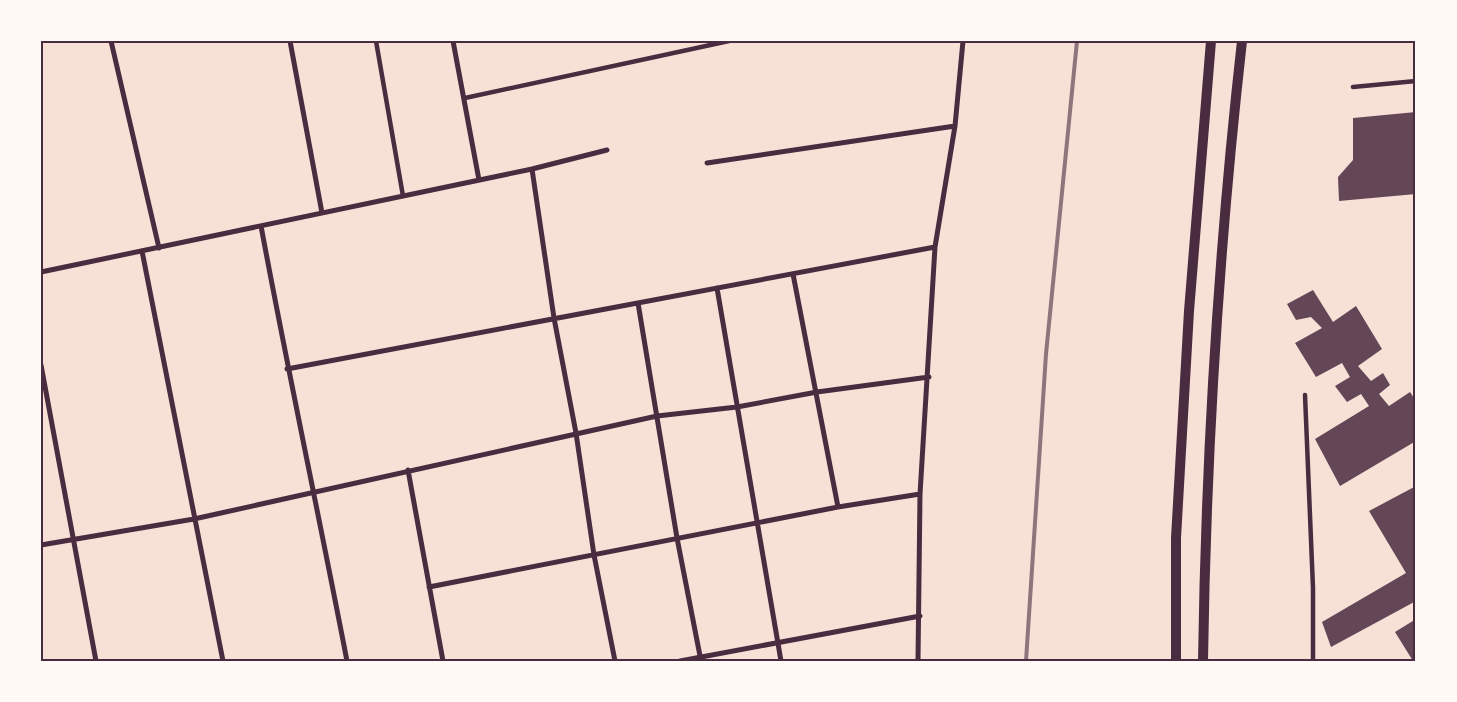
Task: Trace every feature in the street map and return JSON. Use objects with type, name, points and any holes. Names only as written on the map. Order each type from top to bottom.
[{"type":"main road","points":[[1176,661],[1177,518],[1189,311],[1211,41]]},
{"type":"main road","points":[[1203,661],[1205,540],[1218,324],[1242,41]]},
{"type":"street","points":[[111,41],[159,248]]},
{"type":"street","points":[[290,41],[322,213]]},
{"type":"street","points":[[376,41],[403,196]]},
{"type":"street","points":[[453,41],[479,180]]},
{"type":"street","points":[[465,98],[730,41]]},
{"type":"street","points":[[918,661],[920,494],[929,377],[935,247],[955,126],[963,41]]},
{"type":"street","points":[[1354,87],[1416,81]]},
{"type":"street","points":[[707,163],[955,126]]},
{"type":"street","points":[[41,272],[532,169],[607,150]]},
{"type":"street","points":[[532,169],[554,318],[576,433],[594,555],[616,661]]},
{"type":"street","points":[[261,226],[287,369],[315,492],[347,661]]},
{"type":"street","points":[[287,369],[935,247]]},
{"type":"street","points":[[142,251],[223,661]]},
{"type":"street","points":[[792,274],[817,392],[838,507]]},
{"type":"street","points":[[716,288],[781,661]]},
{"type":"street","points":[[638,303],[677,538],[701,659]]},
{"type":"street","points":[[41,365],[96,661]]},
{"type":"street","points":[[41,544],[194,519],[657,416],[737,407],[817,392],[929,377]]},
{"type":"street","points":[[1305,395],[1314,588],[1313,661]]},
{"type":"street","points":[[408,470],[443,661]]},
{"type":"street","points":[[429,587],[838,507],[920,494]]},
{"type":"street","points":[[680,661],[701,659],[778,642],[920,616]]},
{"type":"building","points":[[1416,112],[1416,194],[1339,201],[1338,177],[1353,160],[1353,118]]},
{"type":"building","points":[[1313,290],[1333,322],[1356,306],[1382,349],[1358,366],[1371,381],[1383,373],[1390,385],[1379,394],[1389,406],[1410,392],[1416,401],[1416,441],[1340,486],[1315,439],[1369,406],[1361,394],[1347,402],[1335,386],[1350,377],[1342,363],[1316,377],[1295,343],[1322,328],[1311,317],[1296,320],[1287,304]]},
{"type":"building","points":[[1416,486],[1416,601],[1331,647],[1322,622],[1406,573],[1369,511]]},
{"type":"building","points":[[1416,619],[1416,661],[1413,661],[1395,632]]},
{"type":"railway","points":[[1026,661],[1046,354],[1077,41]]}]
